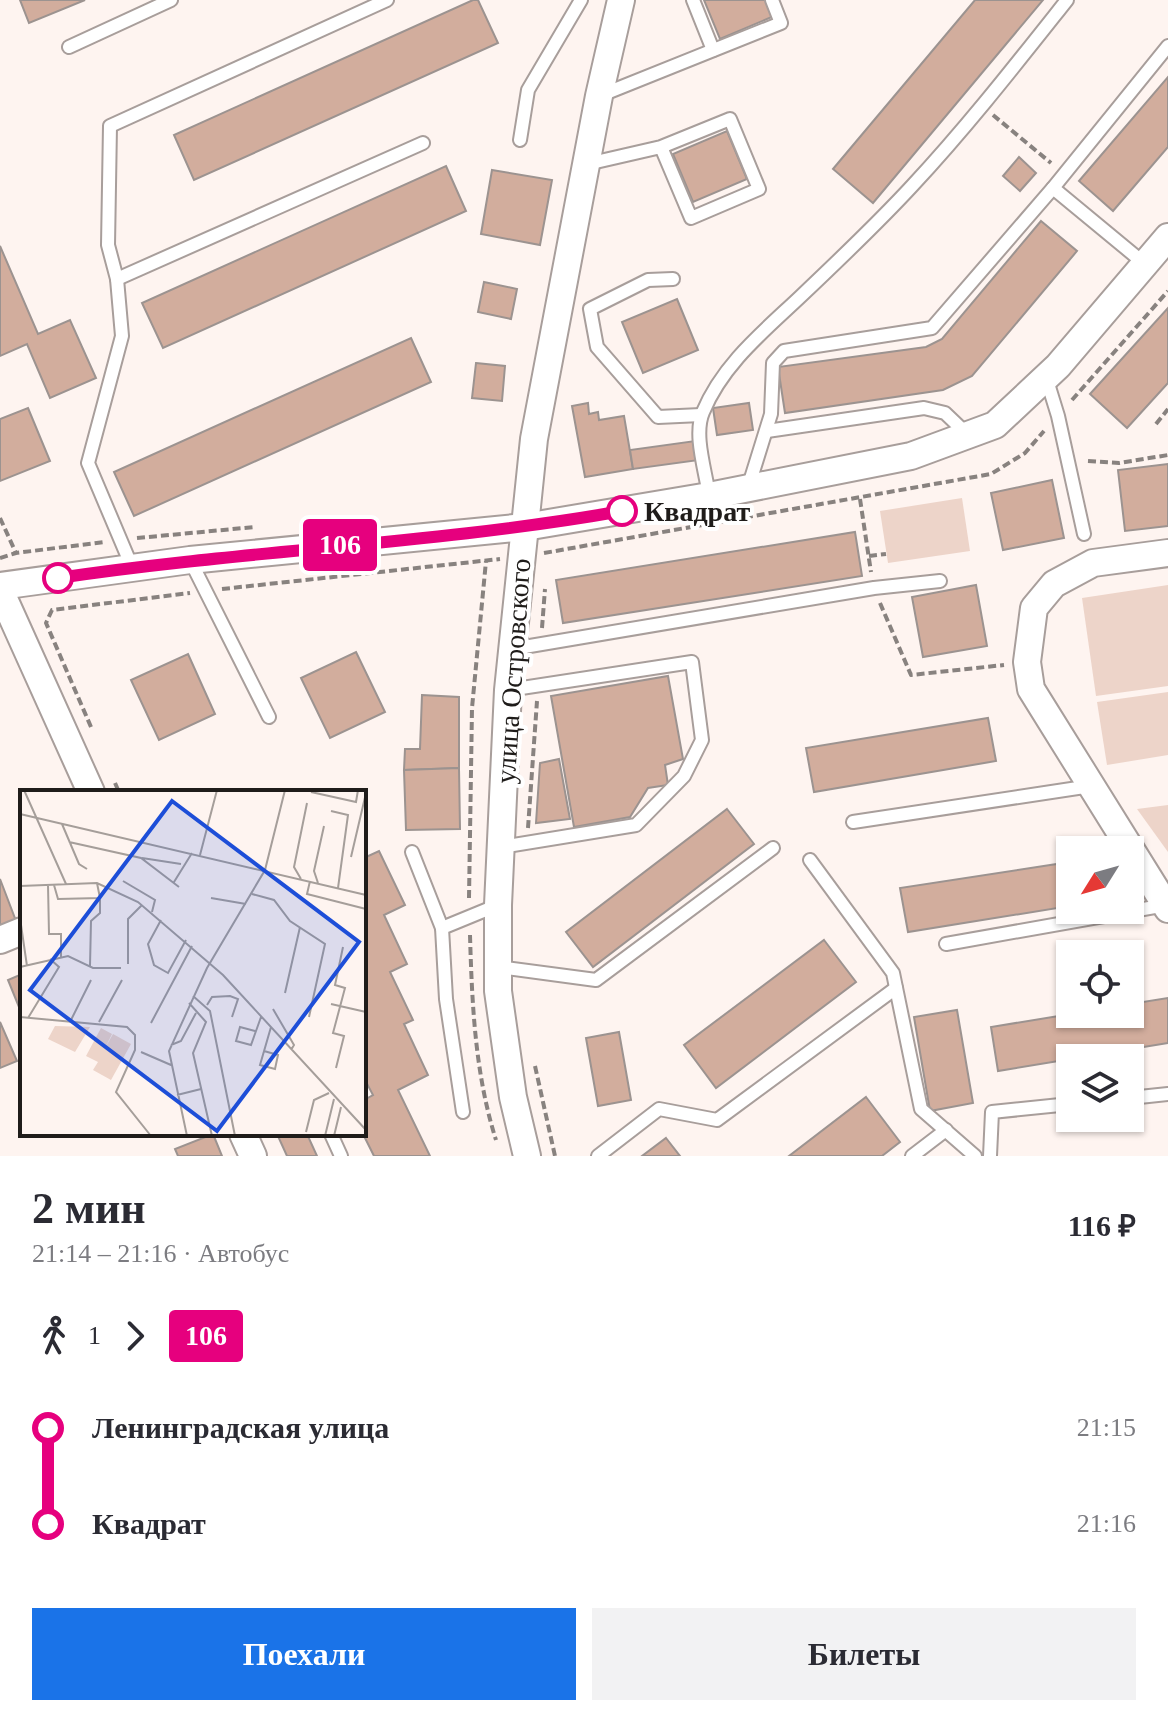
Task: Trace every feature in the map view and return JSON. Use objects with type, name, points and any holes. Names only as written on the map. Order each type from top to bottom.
[{"type":"street","name":"улица Островского","points":[[527,1156],[513,1097],[498,991],[498,905],[508,690],[534,439],[599,96],[621,0]]},
{"type":"street","points":[[90,790],[0,588],[190,560],[525,527],[709,496],[911,456],[995,425],[1046,377],[1168,237]]},
{"type":"street","points":[[1167,907],[1031,689],[1027,662],[1034,608],[1054,584],[1093,563],[1168,553]]},
{"type":"street","points":[[0,940],[20,932]]},
{"type":"street","points":[[244,1136],[253,1156]]},
{"type":"lane","points":[[69,47],[171,0]]},
{"type":"lane","points":[[132,567],[88,463],[122,336],[117,279],[108,245],[110,126],[387,0]]},
{"type":"lane","points":[[520,140],[528,90],[581,0]]},
{"type":"lane","points":[[693,0],[713,50]]},
{"type":"lane","points":[[599,96],[781,23],[772,0]]},
{"type":"lane","points":[[709,496],[700,436],[701,415],[719,382],[746,346],[913,185],[997,88],[1067,0]]},
{"type":"lane","points":[[748,488],[771,414],[773,363],[784,351],[932,328],[1053,188],[1168,46]]},
{"type":"lane","points":[[587,164],[661,147],[730,119],[759,189],[691,218],[661,147]]},
{"type":"lane","points":[[117,279],[423,143]]},
{"type":"lane","points":[[1053,188],[1145,264]]},
{"type":"lane","points":[[673,279],[648,280],[590,309],[597,347],[658,417],[701,415]]},
{"type":"lane","points":[[1046,377],[1058,416],[1084,534]]},
{"type":"lane","points":[[767,431],[924,408],[945,413],[968,435]]},
{"type":"lane","points":[[190,560],[269,717]]},
{"type":"lane","points":[[512,649],[874,588],[940,581]]},
{"type":"lane","points":[[501,847],[636,825],[684,776],[702,740],[692,662],[508,690]]},
{"type":"lane","points":[[853,822],[1091,786]]},
{"type":"lane","points":[[499,967],[596,980],[773,848]]},
{"type":"lane","points":[[412,852],[442,928],[446,999],[463,1112]]},
{"type":"lane","points":[[810,860],[893,973],[921,1109],[975,1156]]},
{"type":"lane","points":[[442,928],[498,905]]},
{"type":"lane","points":[[946,944],[1167,907]]},
{"type":"lane","points":[[598,1156],[659,1109],[717,1120],[896,988]]},
{"type":"lane","points":[[1144,1097],[1168,1094]]},
{"type":"lane","points":[[990,1156],[992,1112],[1056,1105]]},
{"type":"lane","points":[[912,1156],[946,1130]]},
{"type":"lane","points":[[332,1136],[341,1156]]},
{"type":"path","points":[[1010,128],[1064,174]]},
{"type":"path","points":[[1156,424],[1168,409]]},
{"type":"path","points":[[1088,461],[1119,463],[1168,455]]},
{"type":"path","points":[[860,499],[874,588],[911,675],[1027,662]]},
{"type":"path","points":[[0,518],[16,553]]},
{"type":"path","points":[[0,558],[16,553],[120,540],[261,526]]},
{"type":"path","points":[[869,556],[886,554]]},
{"type":"shaded area","points":[[962,498],[970,551],[888,563],[880,511]]},
{"type":"shaded area","points":[[1168,585],[1168,686],[1096,696],[1082,598]]},
{"type":"shaded area","points":[[1168,692],[1168,755],[1107,765],[1097,702]]},
{"type":"shaded area","points":[[1168,805],[1168,852],[1137,809]]},
{"type":"building","points":[[20,0],[85,0],[29,23]]},
{"type":"building","points":[[478,0],[498,43],[194,180],[174,135]]},
{"type":"building","points":[[704,0],[768,0],[774,16],[720,39]]},
{"type":"building","points":[[975,0],[1043,0],[873,203],[833,169]]},
{"type":"building","points":[[1168,77],[1168,147],[1113,211],[1079,181]]},
{"type":"building","points":[[727,131],[747,179],[693,202],[673,154]]},
{"type":"building","points":[[1019,157],[1036,173],[1020,191],[1003,176]]},
{"type":"building","points":[[446,166],[466,211],[163,348],[142,303]]},
{"type":"building","points":[[492,170],[552,180],[540,245],[481,234]]},
{"type":"building","points":[[1041,221],[1077,251],[972,376],[943,390],[785,413],[778,367],[926,347],[942,339]]},
{"type":"building","points":[[0,246],[38,334],[70,320],[96,378],[50,398],[27,344],[0,356]]},
{"type":"building","points":[[484,282],[517,289],[511,319],[478,312]]},
{"type":"building","points":[[677,299],[698,350],[643,373],[622,322]]},
{"type":"building","points":[[1168,308],[1168,383],[1127,428],[1090,394]]},
{"type":"building","points":[[411,338],[431,382],[134,516],[114,472]]},
{"type":"building","points":[[476,363],[505,366],[502,401],[472,398]]},
{"type":"building","name":"Квадрат","points":[[588,403],[589,414],[598,412],[599,420],[624,416],[633,469],[585,477],[572,406]]},
{"type":"building","points":[[749,403],[753,430],[717,435],[713,408]]},
{"type":"building","points":[[28,408],[50,461],[0,481],[0,419]]},
{"type":"building","points":[[695,441],[699,460],[633,469],[630,450]]},
{"type":"building","points":[[1168,464],[1168,526],[1125,531],[1118,470]]},
{"type":"building","points":[[1052,480],[1064,538],[1003,550],[991,493]]},
{"type":"building","points":[[855,532],[862,576],[563,623],[556,580]]},
{"type":"building","points":[[976,585],[987,646],[923,657],[912,597]]},
{"type":"building","points":[[356,652],[385,712],[330,738],[301,678]]},
{"type":"building","points":[[188,654],[215,714],[159,740],[131,680]]},
{"type":"building","points":[[668,676],[683,759],[665,765],[668,785],[648,788],[630,817],[574,827],[551,696]]},
{"type":"building","points":[[422,695],[459,697],[459,768],[404,770],[405,749],[420,749]]},
{"type":"building","points":[[988,718],[996,761],[814,792],[806,748]]},
{"type":"building","points":[[559,759],[570,819],[536,823],[540,763]]},
{"type":"building","points":[[459,768],[460,829],[406,830],[404,770]]},
{"type":"building","points":[[727,809],[754,844],[593,967],[566,932]]},
{"type":"building","points":[[379,851],[405,905],[384,915],[407,964],[390,972],[413,1020],[404,1024],[428,1075],[398,1090],[430,1156],[374,1156],[364,1136],[366,1099],[373,1095],[366,1082],[366,857]]},
{"type":"building","points":[[1056,864],[1056,908],[908,932],[900,888]]},
{"type":"building","points":[[0,879],[16,921],[0,927]]},
{"type":"building","points":[[824,940],[856,982],[716,1088],[684,1045]]},
{"type":"building","points":[[20,975],[20,1010],[8,980]]},
{"type":"building","points":[[1168,998],[1168,1043],[1144,1047],[1144,1044],[1056,1044],[1056,1061],[998,1071],[991,1027],[1056,1016],[1056,1028],[1144,1028],[1144,1002]]},
{"type":"building","points":[[957,1010],[973,1103],[930,1111],[914,1017]]},
{"type":"building","points":[[0,1022],[17,1061],[0,1068]]},
{"type":"building","points":[[619,1032],[631,1100],[598,1106],[586,1038]]},
{"type":"building","points":[[866,1097],[900,1142],[882,1156],[789,1156]]},
{"type":"building","points":[[214,1136],[222,1156],[178,1156],[175,1149]]},
{"type":"building","points":[[278,1136],[308,1136],[317,1156],[287,1156]]},
{"type":"building","points":[[666,1138],[680,1156],[642,1156]]},
{"type":"bus line","name":"106","points":[[58,578],[190,560],[525,527],[622,511]]},
{"type":"place","name":"Квадрат","points":[[622,511]]}]
